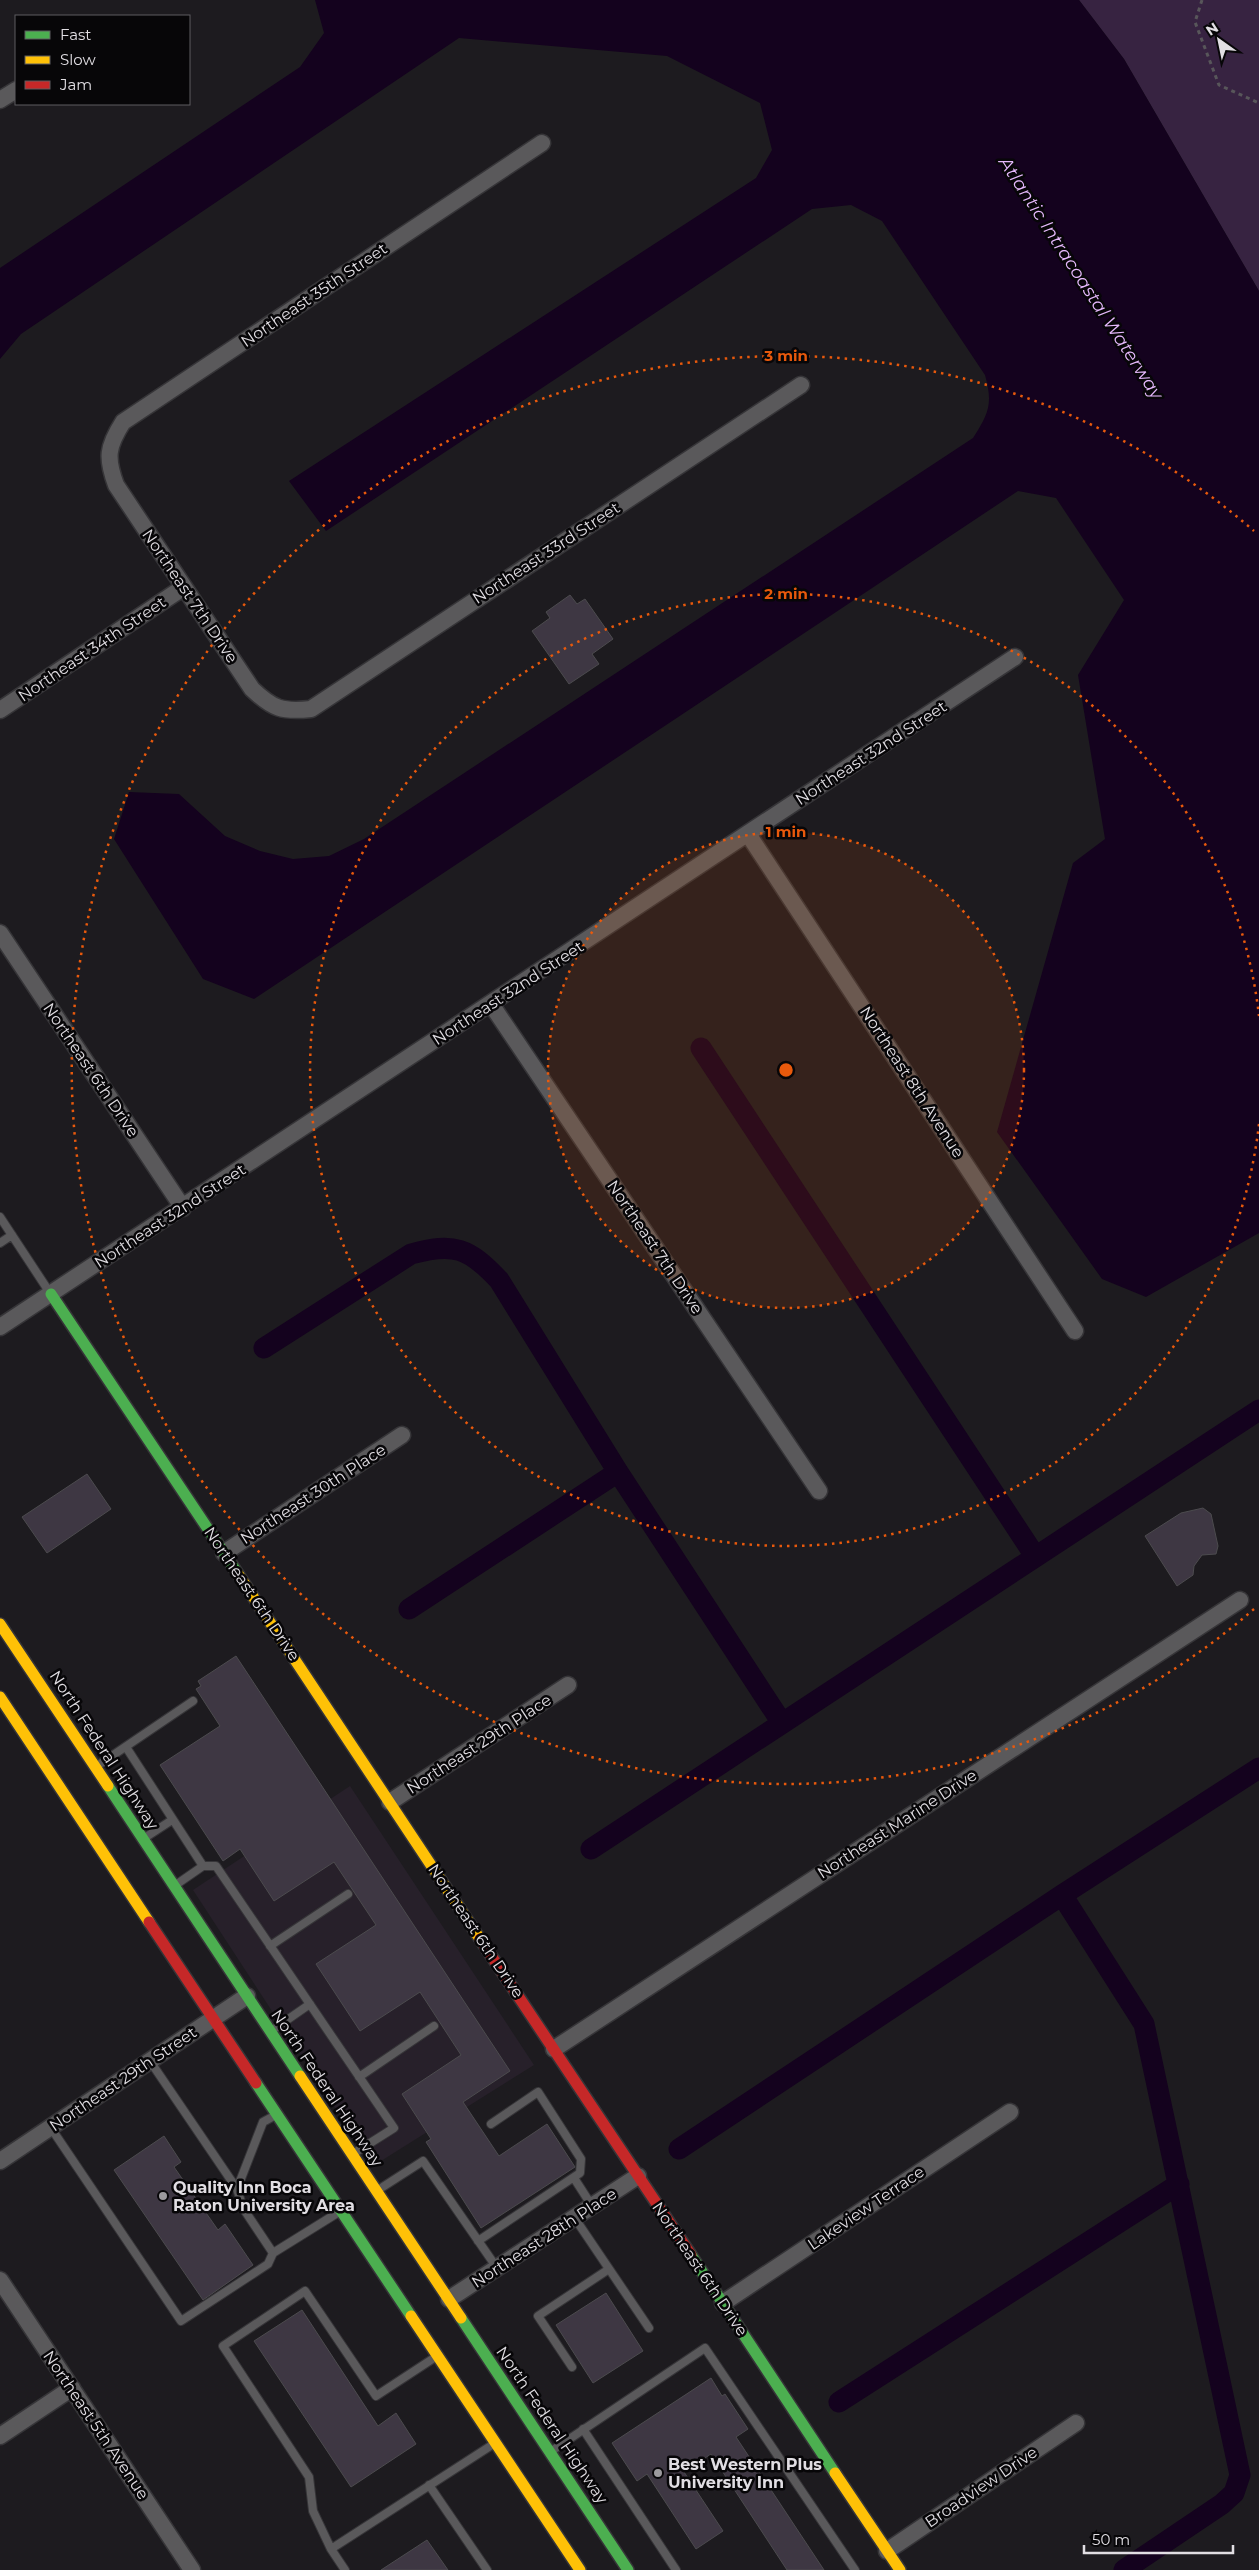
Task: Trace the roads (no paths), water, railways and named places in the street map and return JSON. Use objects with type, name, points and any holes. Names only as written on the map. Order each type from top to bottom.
[{"type":"main road","name":"Northeast 6th Drive","points":[[51,1294],[900,2570]]},
{"type":"main road","name":"North Federal Highway","points":[[0,1624],[628,2570]]},
{"type":"main road","points":[[0,1697],[580,2570]]},
{"type":"street","points":[[0,100],[15,91]]},
{"type":"street","name":"Northeast 35th Street","points":[[108,464],[111,441],[123,422],[542,143]]},
{"type":"street","name":"Northeast 33rd Street","points":[[288,711],[311,709],[801,385]]},
{"type":"street","name":"Northeast 7th Drive","points":[[108,464],[116,486],[252,689],[268,705],[288,711]]},
{"type":"street","name":"Northeast 34th Street","points":[[0,710],[184,588]]},
{"type":"street","name":"Northeast 32nd Street","points":[[0,1327],[1015,657]]},
{"type":"street","name":"Northeast 8th Avenue","points":[[748,834],[1075,1331]]},
{"type":"street","name":"Northeast 6th Drive","points":[[0,933],[182,1208]]},
{"type":"street","name":"Northeast 7th Drive","points":[[491,1004],[819,1491]]},
{"type":"street","name":"Northeast 30th Place","points":[[224,1553],[402,1436]]},
{"type":"street","name":"Northeast Marine Drive","points":[[554,2049],[1240,1600]]},
{"type":"street","name":"Northeast 29th Place","points":[[390,1802],[568,1685]]},
{"type":"street","name":"Northeast 29th Street","points":[[0,2162],[247,1996]]},
{"type":"street","name":"Lakeview Terrace","points":[[723,2303],[1010,2112]]},
{"type":"street","name":"Northeast 28th Place","points":[[449,2299],[638,2176]]},
{"type":"street","name":"Northeast 5th Avenue","points":[[0,2280],[192,2570]]},
{"type":"street","points":[[0,2436],[72,2388]]},
{"type":"street","name":"Broadview Drive","points":[[887,2551],[1076,2423]]},
{"type":"lane","points":[[0,1217],[51,1294]]},
{"type":"lane","points":[[0,1243],[12,1235]]},
{"type":"lane","points":[[95,1767],[193,1701]]},
{"type":"lane","points":[[126,1747],[203,1866]]},
{"type":"lane","points":[[143,1839],[172,1820]]},
{"type":"lane","points":[[174,1886],[203,1866],[216,1866],[394,2128],[352,2155]]},
{"type":"lane","points":[[270,1946],[348,1894]]},
{"type":"lane","points":[[270,2031],[310,2004]]},
{"type":"lane","points":[[359,2076],[434,2026]]},
{"type":"lane","points":[[150,2061],[237,2189],[243,2208],[273,2252]]},
{"type":"lane","points":[[478,2241],[580,2174],[581,2159],[538,2092],[491,2124]]},
{"type":"lane","points":[[237,2189],[263,2122],[278,2113]]},
{"type":"lane","points":[[51,2128],[181,2321],[268,2264],[273,2252],[342,2211]]},
{"type":"lane","points":[[376,2191],[423,2161],[497,2268]]},
{"type":"lane","points":[[574,2178],[592,2206]]},
{"type":"lane","points":[[574,2218],[649,2328]]},
{"type":"lane","points":[[572,2368],[538,2316],[609,2268]]},
{"type":"lane","points":[[345,2570],[331,2549],[313,2511],[309,2477],[223,2346],[305,2291],[376,2396],[438,2355]]},
{"type":"lane","points":[[550,2452],[705,2348],[855,2570]]},
{"type":"lane","points":[[583,2429],[676,2570]]},
{"type":"lane","points":[[331,2549],[496,2442]]},
{"type":"lane","points":[[429,2485],[487,2570]]},
{"type":"water","name":"Atlantic Intracoastal Waterway","points":[[315,0],[1079,0],[1124,59],[1259,291],[1259,1233],[1146,1297],[1102,1279],[997,1132],[1073,863],[1105,839],[1078,675],[1124,600],[1056,498],[1018,491],[254,999],[203,979],[114,839],[129,792],[179,794],[225,836],[260,851],[293,859],[329,856],[364,839],[973,438],[983,422],[989,401],[985,375],[882,221],[851,205],[812,209],[326,531],[289,481],[756,178],[772,150],[760,103],[667,56],[459,38],[21,334],[0,359],[0,268],[300,67],[324,33]]},
{"type":"waterway","points":[[701,1048],[1035,1556]]},
{"type":"waterway","points":[[264,1348],[411,1254],[439,1248],[460,1250],[479,1261],[499,1280],[618,1472],[782,1723]]},
{"type":"waterway","points":[[591,1849],[1259,1410]]},
{"type":"waterway","points":[[409,1609],[618,1472]]},
{"type":"waterway","points":[[679,2149],[1062,1895],[1259,1768]]},
{"type":"waterway","points":[[1062,1895],[1144,2024],[1240,2475],[1234,2493],[1222,2504],[1124,2570]]},
{"type":"waterway","points":[[839,2402],[1179,2184]]},
{"type":"place","name":"Quality Inn Boca Raton University Area","points":[[163,2196]]},
{"type":"place","name":"Best Western Plus University Inn","points":[[658,2473]]}]
